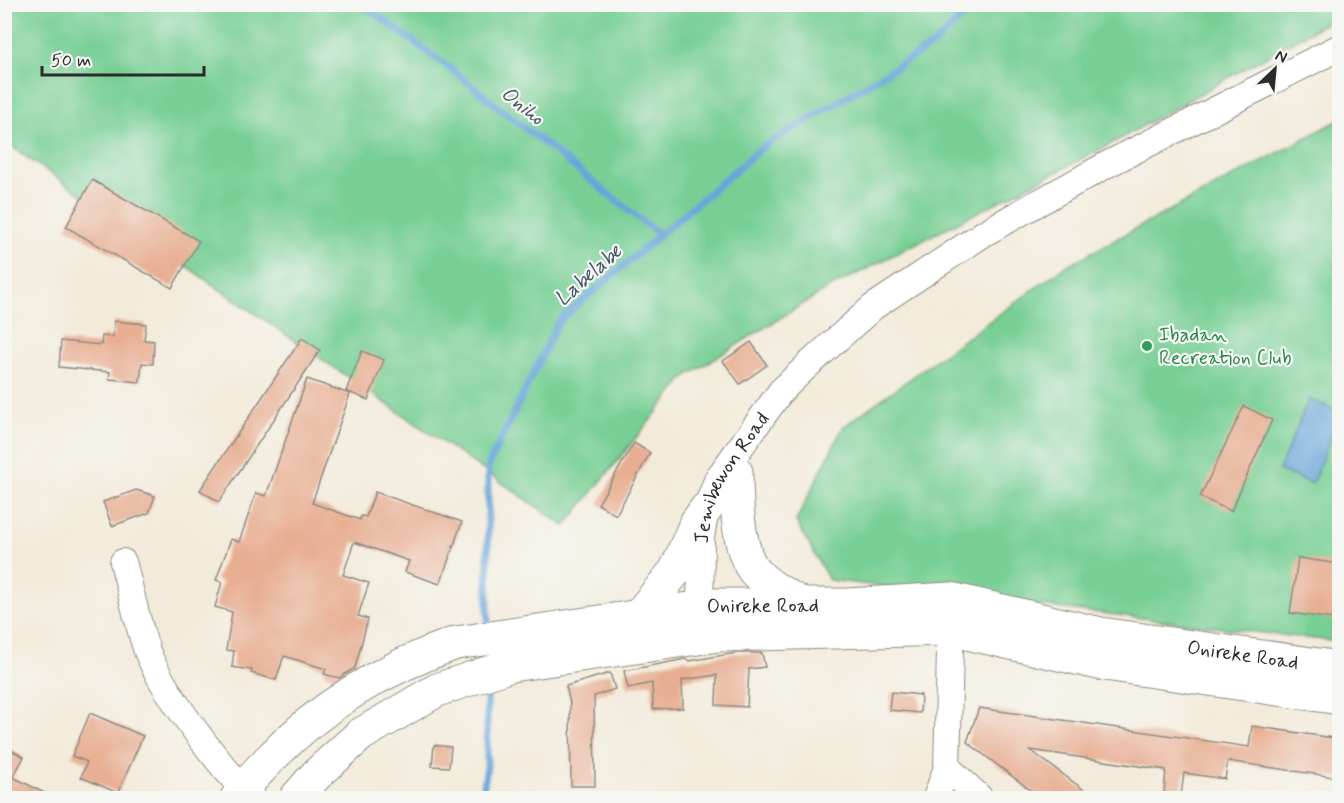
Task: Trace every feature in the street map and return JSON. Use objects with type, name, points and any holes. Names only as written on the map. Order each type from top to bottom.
[{"type":"main road","points":[[736,472],[737,520],[752,569],[772,587],[803,605]]},
{"type":"main road","points":[[640,614],[676,570],[696,523],[706,509]]},
{"type":"main road","name":"Onireke Road","points":[[244,795],[288,740],[333,702],[394,667],[456,643],[509,650],[803,605],[847,605],[950,614],[1340,668]]},
{"type":"main road","name":"Onireke Road","points":[[296,798],[316,775],[360,735],[437,690],[467,680],[509,650],[640,614],[709,621],[950,614],[1098,663],[1340,698]]},
{"type":"street","points":[[756,427],[781,391],[873,307],[986,232],[1108,164],[1340,47]]},
{"type":"street","name":"Jemibewon Road","points":[[709,621],[717,533],[736,472],[756,427]]},
{"type":"street","name":"Jemibewon Road","points":[[709,621],[701,537],[706,509],[718,478],[756,427]]},
{"type":"street","points":[[123,562],[152,660],[171,696],[244,795]]},
{"type":"street","points":[[936,798],[947,767],[950,614]]},
{"type":"street","points":[[947,767],[980,798]]},
{"type":"green space","points":[[1339,4],[1340,15],[1109,145],[827,289],[685,377],[565,526],[5,142],[4,5]]},
{"type":"green space","name":"Ibadan Recreation Club","points":[[1339,120],[1339,642],[829,580],[796,521],[843,427],[1066,266]]},
{"type":"water","points":[[1309,399],[1340,412],[1312,484],[1279,470]]},
{"type":"building","points":[[92,180],[199,241],[172,288],[66,227]]},
{"type":"building","points":[[114,321],[146,324],[144,340],[154,341],[153,364],[142,363],[140,382],[109,379],[110,372],[59,367],[61,341],[101,345],[102,336],[113,337]]},
{"type":"building","points":[[302,338],[320,350],[219,502],[200,490]]},
{"type":"building","points":[[751,342],[767,365],[740,384],[723,361]]},
{"type":"building","points":[[362,351],[384,360],[368,400],[346,391]]},
{"type":"building","points":[[307,379],[350,394],[312,503],[360,520],[361,516],[366,517],[375,492],[462,522],[440,584],[405,572],[409,561],[354,542],[343,575],[369,583],[358,616],[368,619],[355,668],[339,678],[324,674],[326,669],[284,656],[276,680],[251,673],[252,670],[232,667],[234,651],[226,650],[232,612],[215,607],[222,582],[216,580],[231,539],[239,542],[256,493],[266,496]]},
{"type":"building","points":[[1244,406],[1272,420],[1231,511],[1200,497]]},
{"type":"building","points":[[634,443],[650,453],[616,515],[598,504]]},
{"type":"building","points":[[136,490],[155,496],[149,513],[112,526],[103,502]]},
{"type":"building","points":[[1298,558],[1340,564],[1340,620],[1290,613]]},
{"type":"building","points":[[736,653],[762,653],[765,667],[749,669],[747,707],[716,705],[717,675],[682,680],[683,708],[653,709],[652,683],[628,688],[624,671],[685,659],[689,661]]},
{"type":"building","points":[[610,673],[615,689],[594,696],[595,786],[571,786],[570,703],[566,686]]},
{"type":"building","points":[[891,692],[921,695],[920,713],[889,710]]},
{"type":"building","points":[[979,708],[1249,747],[1252,726],[1340,739],[1340,778],[1228,761],[1225,779],[1184,773],[1181,795],[1164,793],[1166,770],[1030,750],[1095,798],[1041,798],[967,742]]},
{"type":"building","points":[[90,713],[143,736],[118,793],[81,777],[87,762],[72,756]]},
{"type":"building","points":[[434,745],[451,747],[449,767],[432,766]]},
{"type":"building","points":[[4,746],[24,757],[13,777],[54,798],[17,798],[4,793]]},
{"type":"waterway","name":"Oniho","points":[[362,4],[448,67],[660,235]]},
{"type":"waterway","name":"Labelabe","points":[[488,628],[488,466],[559,321],[764,146],[933,45],[976,4]]},
{"type":"waterway","name":"Labelabe","points":[[482,798],[487,766],[487,681]]},
{"type":"place","name":"Ibadan Recreation Club","points":[[1147,346]]}]
